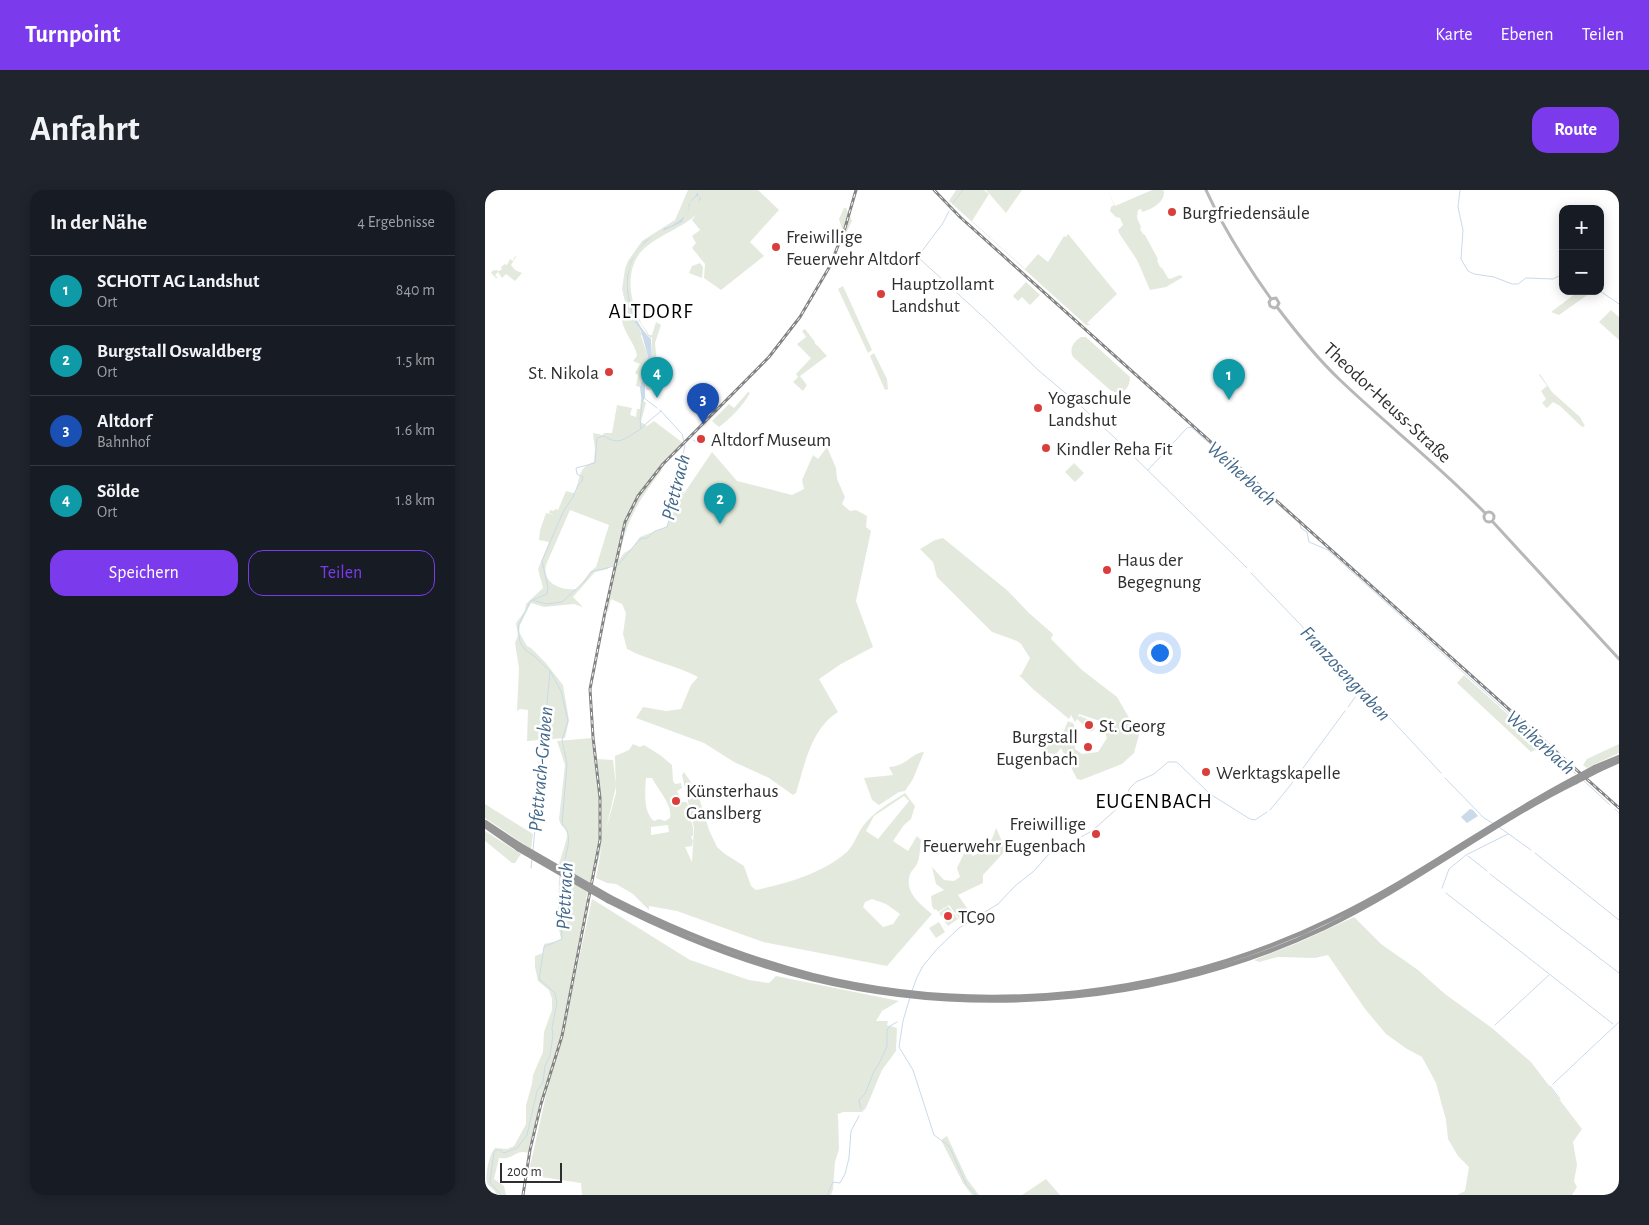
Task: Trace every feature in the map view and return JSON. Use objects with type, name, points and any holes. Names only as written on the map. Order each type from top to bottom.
[{"type":"highway","points":[[485,826],[609,899],[670,926],[745,955],[814,975],[880,990],[932,996],[1004,997],[1069,993],[1153,980],[1225,961],[1284,940],[1347,912],[1574,780],[1619,756]]},
{"type":"highway","points":[[1597,769],[1619,761]]},
{"type":"highway","points":[[485,822],[519,847]]},
{"type":"main road","name":"Theodor-Heuss-Straße","points":[[1206,190],[1238,251],[1271,299],[1269,302],[1270,306],[1273,308],[1277,307]]},
{"type":"main road","name":"Theodor-Heuss-Straße","points":[[1271,299],[1278,300],[1277,307]]},
{"type":"main road","name":"Theodor-Heuss-Straße","points":[[1277,307],[1306,344],[1339,379],[1452,480],[1485,513]]},
{"type":"main road","points":[[1488,512],[1494,516],[1492,520],[1487,522],[1485,520],[1483,517],[1485,513],[1488,512]]},
{"type":"main road","points":[[1492,520],[1619,660]]},
{"type":"shaded area","points":[[688,190],[758,190],[779,210],[750,242],[764,256],[721,290],[704,278],[705,264],[692,248],[696,243],[692,236],[700,230],[692,220],[696,215],[647,246],[640,253],[632,270],[631,280],[635,309],[649,335],[652,335],[656,322],[661,325],[655,343],[658,375],[651,390],[646,390],[645,386],[652,359],[652,337],[650,338],[641,323],[633,317],[642,334],[648,357],[640,387],[636,386],[638,375],[635,373],[640,364],[633,361],[637,356],[636,351],[625,331],[622,321],[627,310],[622,289],[625,269],[628,261],[642,241],[675,220]]},
{"type":"shaded area","points":[[956,190],[984,190],[989,194],[972,221],[1025,269],[1038,254],[1048,262],[1064,236],[1066,237],[1068,234],[1117,294],[1087,323],[1091,325],[1086,325],[949,201]]},
{"type":"shaded area","points":[[986,190],[1022,190],[1006,213]]},
{"type":"shaded area","points":[[1107,190],[1115,206],[1152,190],[1163,190],[1160,202],[1146,211],[1138,210],[1137,218],[1140,229],[1168,278],[1180,275],[1183,277],[1166,287],[1150,290],[1137,260],[1119,233],[1118,230],[1123,225],[1120,218],[1110,211],[1114,205]]},
{"type":"shaded area","points":[[844,208],[846,208],[852,221],[846,233],[842,229],[839,219]]},
{"type":"shaded area","points":[[516,257],[511,265],[515,270],[522,273],[515,281],[506,274],[502,278],[498,272],[495,275],[498,278],[496,278],[491,273],[492,271],[502,269],[501,267],[505,264],[507,265],[510,259],[513,261]]},
{"type":"shaded area","points":[[700,263],[703,267],[702,278],[689,273],[692,266]]},
{"type":"shaded area","points":[[1026,282],[1040,295],[1030,305],[1022,297],[1018,301],[1013,296]]},
{"type":"shaded area","points":[[843,286],[872,350],[868,353],[838,289]]},
{"type":"shaded area","points":[[1574,295],[1587,295],[1559,315],[1551,312]]},
{"type":"shaded area","points":[[1611,310],[1619,317],[1619,340],[1599,322]]},
{"type":"shaded area","points":[[805,329],[815,344],[827,356],[800,376],[807,385],[803,391],[793,382],[798,377],[796,374],[811,358],[797,344],[806,337],[802,331]]},
{"type":"shaded area","points":[[1081,337],[1086,337],[1130,377],[1130,382],[1124,391],[1114,392],[1110,390],[1073,357],[1071,351],[1073,346]]},
{"type":"shaded area","points":[[874,353],[887,379],[888,389],[885,390],[870,356]]},
{"type":"shaded area","points":[[1540,374],[1552,392],[1580,417],[1585,426],[1582,427],[1560,406],[1553,402],[1547,408],[1542,403],[1546,399],[1541,391],[1547,386]]},
{"type":"shaded area","points":[[748,392],[750,393],[744,403],[724,423],[719,427],[712,421],[729,404],[734,408]]},
{"type":"shaded area","points":[[641,399],[646,403],[641,422],[647,426],[654,421],[683,443],[656,471],[637,498],[624,528],[614,566],[595,572],[573,597],[583,607],[574,604],[544,607],[531,603],[520,625],[519,632],[527,646],[545,662],[563,685],[569,720],[565,738],[527,741],[528,710],[520,709],[517,711],[519,668],[515,643],[518,635],[516,623],[525,611],[526,604],[543,588],[538,569],[549,542],[539,540],[540,530],[546,513],[555,515],[549,513],[550,510],[558,510],[566,491],[576,492],[583,470],[594,462],[593,433],[603,435],[604,433],[612,433],[617,405],[632,408],[630,415],[636,417],[637,409],[640,409]],"holes":[[[570,510],[609,525],[596,567],[577,589],[565,589],[550,581],[547,577],[546,565]]]},
{"type":"shaded area","points":[[827,447],[845,497],[842,504],[850,511],[856,510],[867,516],[866,527],[871,531],[856,601],[873,647],[841,664],[819,679],[838,712],[829,719],[815,737],[796,793],[793,795],[769,778],[734,762],[704,743],[636,718],[643,707],[666,711],[681,709],[691,685],[698,677],[627,649],[623,634],[626,613],[622,604],[611,599],[608,611],[606,611],[626,521],[639,496],[660,469],[662,470],[646,491],[629,522],[619,560],[640,537],[666,527],[672,508],[676,476],[680,476],[679,490],[684,492],[683,495],[712,452],[737,481],[792,495],[804,489],[802,480],[813,455],[818,459]]},
{"type":"shaded area","points":[[1074,463],[1084,473],[1075,482],[1065,472]]},
{"type":"shaded area","points":[[943,538],[1008,591],[1053,634],[1051,639],[1082,670],[1117,697],[1139,735],[1134,753],[1122,764],[1081,780],[1077,779],[1061,748],[1056,754],[1046,752],[1037,747],[1021,732],[1031,733],[1039,741],[1041,738],[1040,734],[1049,744],[1052,744],[1063,733],[1068,721],[1074,724],[1075,749],[1082,754],[1098,752],[1107,738],[1100,721],[1079,714],[1078,717],[1080,716],[1094,722],[1095,729],[1091,732],[1077,719],[1075,722],[1071,715],[1069,719],[1034,690],[1019,675],[1021,675],[1030,658],[1021,644],[992,632],[937,577],[933,562],[920,549],[935,540]]},
{"type":"shaded area","points":[[1464,675],[1543,746],[1531,752],[1457,683]]},
{"type":"shaded area","points":[[592,738],[601,830],[601,800],[597,759],[613,760],[616,784],[615,756],[629,750],[633,744],[640,747],[644,745],[672,765],[673,781],[675,784],[681,783],[682,788],[677,791],[682,802],[687,802],[693,828],[692,846],[685,847],[692,862],[694,828],[682,775],[684,772],[697,791],[709,830],[717,847],[744,866],[751,886],[756,890],[804,877],[837,860],[847,852],[861,829],[872,816],[905,793],[915,806],[911,819],[904,825],[893,841],[908,851],[917,836],[921,840],[919,859],[910,874],[909,886],[914,897],[932,914],[887,966],[763,942],[677,911],[649,906],[649,910],[633,894],[616,884],[607,883],[596,878],[602,845],[593,882],[598,853],[586,899],[588,900],[561,1036],[528,1153],[521,1152],[508,1158],[499,1158],[494,1179],[504,1186],[506,1195],[497,1195],[487,1183],[489,1160],[495,1148],[507,1149],[514,1146],[526,1124],[526,1105],[533,1075],[543,1052],[544,1032],[552,1010],[552,999],[549,990],[538,981],[535,956],[543,953],[544,944],[561,939],[558,924],[559,876],[564,879],[564,867],[559,864],[567,833],[559,819],[565,765],[557,741]],"holes":[[[646,778],[652,778],[667,803],[670,818],[665,821],[659,819],[654,821],[650,817],[645,801]],[[616,787],[616,793],[606,829]],[[904,796],[909,801],[878,839],[866,831],[874,816]],[[668,825],[669,832],[651,835],[651,827]],[[872,899],[886,904],[900,914],[893,924],[883,927],[863,907],[865,902]]]},
{"type":"shaded area","points":[[1619,744],[1619,753],[1587,768],[1583,765],[1587,759]]},
{"type":"shaded area","points":[[924,752],[913,779],[905,791],[899,792],[879,805],[872,800],[864,778],[893,775],[889,767],[905,762]]},
{"type":"shaded area","points":[[485,804],[533,834],[531,849],[485,818]]},
{"type":"shaded area","points":[[996,828],[1006,850],[983,875],[983,883],[958,895],[971,914],[960,920],[949,905],[938,912],[936,909],[934,910],[931,896],[944,890],[936,884],[932,867],[944,880],[954,881],[960,877],[957,868],[967,847],[973,856],[982,851],[993,837]]},
{"type":"shaded area","points":[[485,831],[521,854],[515,863],[512,863],[485,841]]},
{"type":"shaded area","points":[[592,899],[690,960],[749,980],[769,983],[776,976],[899,1001],[882,1011],[876,1021],[888,1021],[887,1025],[897,1028],[896,1051],[882,1070],[866,1108],[862,1112],[843,1112],[836,1115],[838,1115],[839,1149],[835,1162],[831,1195],[582,1195],[581,1183],[528,1175],[551,1073],[562,1037]]},
{"type":"shaded area","name":"TC90","points":[[948,906],[958,919],[948,926],[939,913]]},
{"type":"shaded area","points":[[1354,917],[1381,944],[1418,970],[1445,994],[1492,1028],[1531,1062],[1582,1129],[1573,1142],[1577,1165],[1574,1181],[1577,1187],[1572,1195],[1457,1195],[1465,1191],[1469,1167],[1458,1156],[1448,1139],[1446,1120],[1436,1083],[1422,1057],[1386,1034],[1365,1009],[1328,955],[1315,958],[1278,957],[1259,962],[1254,960],[1300,942]]},
{"type":"shaded area","name":"TC90","points":[[939,922],[945,932],[936,938],[929,928]]},
{"type":"shaded area","points":[[947,1136],[967,1179],[979,1195],[972,1195],[963,1183],[941,1140]]},
{"type":"shaded area","points":[[1046,1179],[1060,1195],[1022,1195]]},
{"type":"water","points":[[698,190],[700,197],[697,196],[690,202]]},
{"type":"water","points":[[684,216],[682,222],[663,231],[664,228],[675,224]]},
{"type":"water","points":[[654,236],[637,252],[631,264],[628,278],[631,305],[636,318],[651,339],[652,359],[642,404],[640,387],[648,357],[641,331],[630,309],[627,291],[627,276],[631,261],[638,250],[645,241]]},
{"type":"water","points":[[1470,809],[1478,816],[1467,823],[1461,817]]},
{"type":"waterway","name":"Weiherbach","points":[[953,203],[963,190]]},
{"type":"waterway","points":[[1460,190],[1458,207],[1463,230],[1461,259],[1468,271],[1474,274],[1494,277],[1512,284],[1518,284],[1526,278],[1553,279],[1559,276]]},
{"type":"waterway","name":"Weiherbach","points":[[949,211],[943,223],[919,255],[920,259],[1038,370],[1117,440],[1247,568]]},
{"type":"waterway","points":[[1604,294],[1619,304]]},
{"type":"waterway","name":"Pfettrach","points":[[644,398],[657,408]]},
{"type":"waterway","name":"Pfettrach","points":[[533,600],[547,594],[548,588],[542,561],[563,512],[582,481],[583,477],[577,474],[576,468],[595,463],[597,438],[604,436],[614,441],[619,441],[641,429],[642,404]]},
{"type":"waterway","name":"Pfettrach","points":[[563,869],[569,839],[566,829],[562,824],[567,764],[562,740],[568,721],[561,691],[550,671],[525,650],[520,642],[518,626],[531,600],[547,604],[562,602],[585,581],[591,572],[618,565],[640,539],[647,538],[655,531],[667,527],[673,507],[674,490],[685,446],[682,434],[660,410]]},
{"type":"waterway","name":"Pfettrach","points":[[641,428],[661,411]]},
{"type":"waterway","name":"Weiherbach","points":[[1148,470],[1187,428],[1191,427],[1300,524],[1301,528],[1307,532],[1309,542],[1328,550],[1576,774]]},
{"type":"waterway","points":[[693,440],[701,444]]},
{"type":"waterway","name":"Franzosengraben","points":[[1251,573],[1441,773]]},
{"type":"waterway","name":"Pfettrach-Graben","points":[[533,850],[550,672]]},
{"type":"waterway","points":[[1348,707],[1361,689]]},
{"type":"waterway","points":[[1270,810],[1345,711]]},
{"type":"waterway","points":[[912,991],[923,966],[937,949],[959,928],[998,904],[1015,886],[1034,871],[1049,854],[1092,831],[1121,805],[1130,788],[1136,782],[1154,774],[1168,762],[1179,764],[1210,794],[1250,819],[1255,820],[1267,812]]},
{"type":"waterway","name":"Franzosengraben","points":[[1445,778],[1484,818],[1494,824]]},
{"type":"waterway","name":"Weiherbach","points":[[1583,780],[1610,805]]},
{"type":"waterway","name":"Weiherbach","points":[[1615,809],[1619,813]]},
{"type":"waterway","name":"Franzosengraben","points":[[1499,827],[1531,850]]},
{"type":"waterway","points":[[1442,888],[1449,869],[1466,855],[1508,834]]},
{"type":"waterway","name":"Franzosengraben","points":[[1535,853],[1619,920]]},
{"type":"waterway","points":[[1468,856],[1487,871]]},
{"type":"waterway","name":"Pfettrach-Graben","points":[[531,868],[532,858]]},
{"type":"waterway","points":[[1490,874],[1619,973]]},
{"type":"waterway","name":"Pfettrach","points":[[501,1195],[490,1182],[494,1152],[500,1150],[504,1153],[517,1148],[527,1135],[537,1091],[543,1082],[545,1066],[550,1055],[553,1036],[552,1028],[557,1003],[555,993],[539,979],[544,947],[562,939],[560,905],[562,878]]},
{"type":"waterway","points":[[1446,893],[1613,1024]]},
{"type":"waterway","points":[[1495,1025],[1549,975]]},
{"type":"waterway","points":[[910,997],[903,1021],[899,1047],[913,1070],[934,1135],[949,1146],[966,1184],[976,1195]]},
{"type":"waterway","points":[[861,1109],[859,1100],[865,1094],[887,1046],[887,1030],[897,1022]]},
{"type":"waterway","points":[[1553,1084],[1619,1022]]},
{"type":"waterway","points":[[1550,1086],[1560,1099]]},
{"type":"waterway","points":[[827,1195],[833,1182],[840,1183],[845,1174],[849,1158],[851,1131],[859,1116]]},
{"type":"railway","points":[[523,1195],[530,1150],[541,1104],[562,1036],[600,840],[600,798],[590,689],[625,522],[638,496],[663,464],[769,357],[800,317],[830,266],[845,228],[856,190]]},
{"type":"railway","points":[[934,190],[960,217],[1619,808]]},
{"type":"place","name":"Burgfriedensäule","points":[[1172,212]]},
{"type":"place","name":"Freiwillige Feuerwehr Altdorf","points":[[776,247]]},
{"type":"place","name":"Hauptzollamt Landshut","points":[[881,294]]},
{"type":"place","name":"St. Nikola","points":[[609,372]]},
{"type":"place","name":"Sölde","points":[[657,398]]},
{"type":"place","name":"SCHOTT AG Landshut","points":[[1229,400]]},
{"type":"place","name":"Yogaschule Landshut","points":[[1038,408]]},
{"type":"place","name":"Altdorf","points":[[703,424]]},
{"type":"place","name":"Altdorf Museum","points":[[701,439]]},
{"type":"place","name":"Kindler Reha Fit","points":[[1046,448]]},
{"type":"place","name":"Burgstall Oswaldberg","points":[[720,524]]},
{"type":"place","name":"Haus der Begegnung","points":[[1107,570]]},
{"type":"place","name":"St. Georg","points":[[1089,725]]},
{"type":"place","name":"Burgstall Eugenbach","points":[[1088,747]]},
{"type":"place","name":"Werktagskapelle","points":[[1206,772]]},
{"type":"place","name":"Künsterhaus Ganslberg","points":[[676,801]]},
{"type":"place","name":"Freiwillige Feuerwehr Eugenbach","points":[[1096,834]]},
{"type":"place","name":"TC90","points":[[948,916]]},
{"type":"district","name":"ALTDORF","points":[[651,311]]},
{"type":"district","name":"EUGENBACH","points":[[1154,801]]}]
